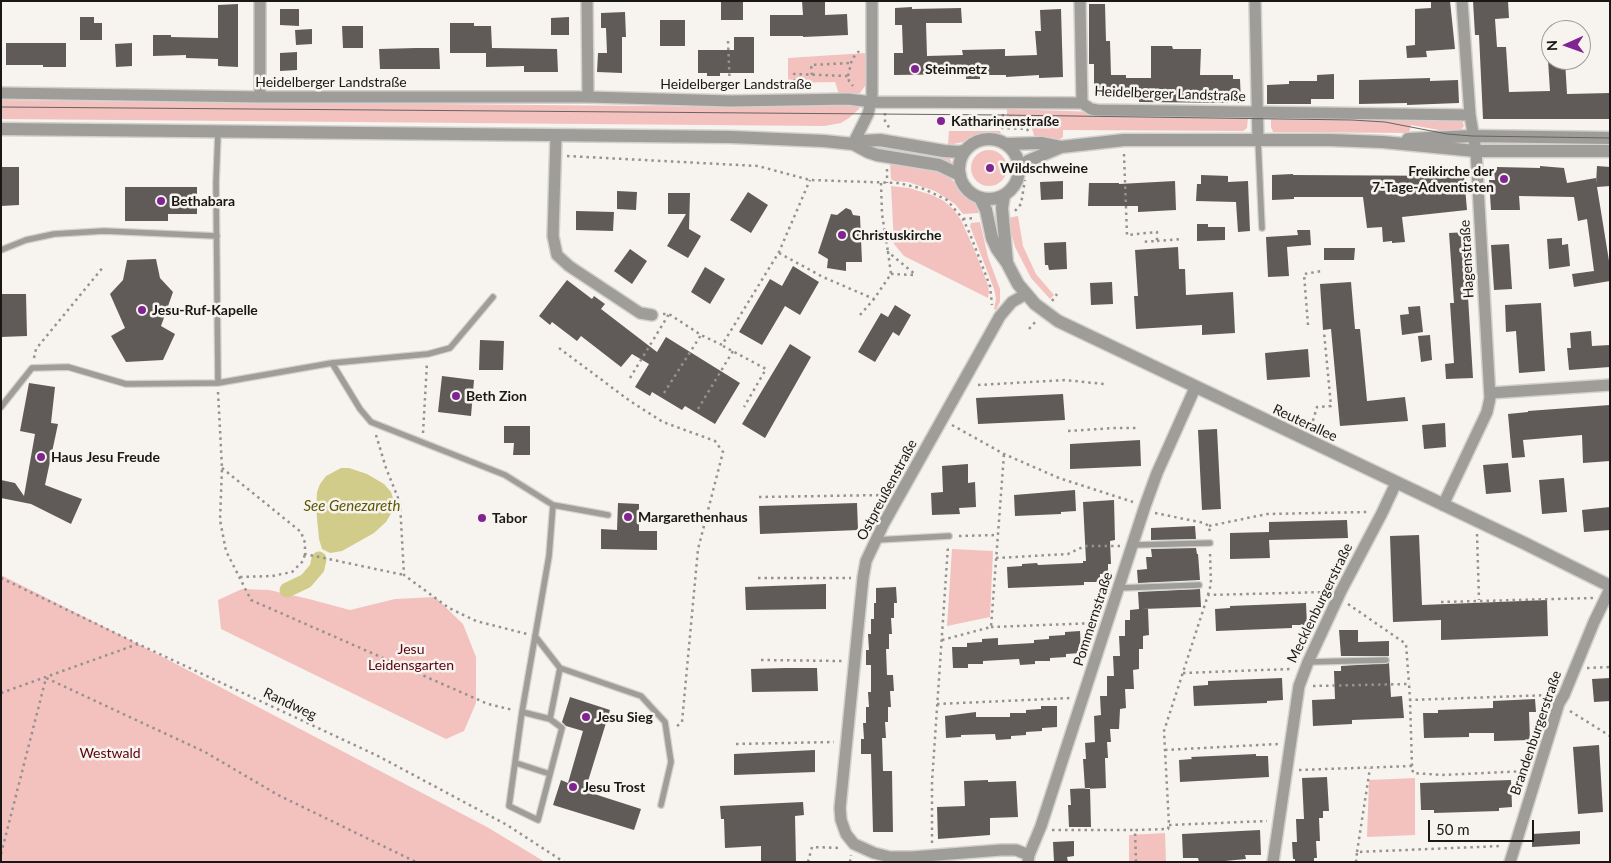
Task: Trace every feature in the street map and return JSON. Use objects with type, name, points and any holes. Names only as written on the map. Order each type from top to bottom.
[{"type":"street","points":[[260,1],[260,97]]},
{"type":"street","points":[[587,1],[588,97]]},
{"type":"street","points":[[853,144],[872,102],[872,1]]},
{"type":"street","points":[[1080,1],[1082,103]]},
{"type":"street","points":[[1255,1],[1258,140]]},
{"type":"street","name":"Hagenstraße","points":[[1443,505],[1488,408],[1490,392],[1476,151],[1470,115],[1462,1]]},
{"type":"street","name":"Heidelberger Landstraße","points":[[1,93],[260,97],[588,97],[731,101],[848,99],[872,102],[1082,103],[1091,109],[1097,110],[1470,115]]},
{"type":"street","points":[[1,129],[218,133],[731,137],[853,144],[880,140],[960,152],[981,140],[989,139],[998,140],[1006,144],[1015,154],[1023,172]]},
{"type":"street","points":[[556,136],[553,236],[557,255],[569,266],[640,313],[652,315]]},
{"type":"street","points":[[1384,142],[1432,137],[1472,136],[1610,138]]},
{"type":"street","points":[[966,150],[960,162],[960,175],[967,189],[980,198],[996,198],[1004,195],[1014,186],[1028,161],[1062,147],[1124,140],[1384,142],[1476,151],[1610,151]]},
{"type":"street","points":[[1006,144],[1041,143],[1062,147]]},
{"type":"street","points":[[853,144],[877,155],[939,166],[960,175]]},
{"type":"street","name":"Reuterallee","points":[[1004,195],[1002,208],[1007,263]]},
{"type":"street","name":"Reuterallee","points":[[980,198],[986,210],[992,238],[1018,284],[1044,311],[1058,321],[1443,505],[1610,588]]},
{"type":"street","name":"Ostpreußenstraße","points":[[854,844],[846,834],[841,820],[840,808],[866,561],[884,523],[1003,311],[1012,302],[1026,294]]},
{"type":"street","points":[[1490,392],[1610,385]]},
{"type":"street","name":"Pommernstraße","points":[[1028,858],[1042,826],[1145,506],[1157,473],[1195,388]]},
{"type":"street","name":"Mecklenburgerstraße","points":[[1273,862],[1299,686],[1306,665],[1339,594],[1396,483]]},
{"type":"street","name":"Brandenburgerstraße","points":[[1510,862],[1561,699],[1610,588]]},
{"type":"street","points":[[854,844],[874,853],[890,857],[1016,850],[1028,858]]},
{"type":"lane","points":[[218,133],[218,383]]},
{"type":"lane","points":[[1258,140],[1262,228]]},
{"type":"lane","points":[[1,250],[26,240],[54,234],[104,231],[217,236]]},
{"type":"lane","points":[[1,407],[32,368],[68,368],[126,384],[218,383],[332,363],[428,354],[450,348],[493,297]]},
{"type":"lane","points":[[332,363],[360,409],[372,422],[505,475],[553,505],[608,515]]},
{"type":"lane","points":[[522,712],[550,719],[562,728],[538,820],[509,806],[522,712],[550,556],[553,505]]},
{"type":"lane","points":[[876,540],[949,536]]},
{"type":"lane","points":[[1132,545],[1210,543]]},
{"type":"lane","points":[[1120,588],[1199,585]]},
{"type":"lane","points":[[535,636],[560,668],[641,696],[665,722],[671,762],[661,805]]},
{"type":"lane","points":[[1306,665],[1386,660]]},
{"type":"lane","points":[[550,719],[560,668]]},
{"type":"lane","points":[[516,763],[550,774]]},
{"type":"path","points":[[872,102],[852,85],[848,76],[850,63],[855,55],[873,40]]},
{"type":"path","points":[[728,41],[731,101]]},
{"type":"path","points":[[812,75],[812,65],[850,63]]},
{"type":"path","points":[[795,100],[794,74],[848,76]]},
{"type":"path","points":[[886,102],[885,121],[892,127],[889,133]]},
{"type":"path","points":[[1002,128],[1003,102]]},
{"type":"path","points":[[998,128],[1028,129],[1029,134]]},
{"type":"path","points":[[1124,140],[1127,235],[1157,232],[1157,241]]},
{"type":"path","points":[[556,155],[758,166],[810,180],[907,184],[940,196],[952,204],[963,219],[990,286],[993,301],[990,311]]},
{"type":"path","points":[[887,161],[887,183]]},
{"type":"path","points":[[1012,212],[1021,204],[1023,172]]},
{"type":"path","points":[[722,345],[779,252],[810,180]]},
{"type":"path","points":[[860,316],[891,274],[882,214],[881,183]]},
{"type":"path","points":[[963,219],[979,217]]},
{"type":"path","points":[[1141,242],[1184,239]]},
{"type":"path","points":[[779,252],[823,277],[874,299]]},
{"type":"path","points":[[888,252],[916,275],[891,274]]},
{"type":"path","points":[[32,368],[36,349],[104,266]]},
{"type":"path","points":[[1308,325],[1304,274],[1322,271]]},
{"type":"path","points":[[652,315],[669,314],[701,335],[766,368],[744,407]]},
{"type":"path","points":[[630,378],[669,314]]},
{"type":"path","points":[[1307,441],[1317,407],[1331,406],[1324,332]]},
{"type":"path","points":[[664,393],[701,335]]},
{"type":"path","points":[[559,348],[663,422],[715,441],[723,452],[698,549],[682,722],[667,734]]},
{"type":"path","points":[[698,409],[733,351]]},
{"type":"path","points":[[422,442],[428,354]]},
{"type":"path","points":[[978,385],[1065,380],[1104,384]]},
{"type":"path","points":[[218,383],[222,468],[220,520],[226,551],[251,600],[488,704],[522,712]]},
{"type":"path","points":[[942,419],[1004,454],[1059,478],[1145,506]]},
{"type":"path","points":[[372,422],[386,468],[400,503],[404,575]]},
{"type":"path","points":[[1068,432],[1137,428]]},
{"type":"path","points":[[992,628],[1004,454]]},
{"type":"path","points":[[222,468],[301,532],[305,543],[304,562],[292,572],[272,576],[240,577]]},
{"type":"path","points":[[759,496],[901,495]]},
{"type":"path","points":[[1210,526],[1267,514],[1382,513]]},
{"type":"path","points":[[1478,522],[1480,600]]},
{"type":"path","points":[[932,856],[932,782],[949,536],[998,535]]},
{"type":"path","points":[[996,558],[1068,554],[1085,546],[1132,545]]},
{"type":"path","points":[[305,554],[404,575],[450,608],[476,621],[535,636]]},
{"type":"path","name":"Randweg","points":[[1,578],[378,756],[507,824],[564,862]]},
{"type":"path","points":[[758,578],[863,578]]},
{"type":"path","points":[[1169,825],[1164,731],[1212,584]]},
{"type":"path","points":[[1208,595],[1339,594],[1406,644],[1413,773],[1442,775],[1538,770]]},
{"type":"path","points":[[1441,602],[1594,598]]},
{"type":"path","points":[[942,640],[992,628],[1108,623]]},
{"type":"path","points":[[1,693],[138,644]]},
{"type":"path","points":[[761,660],[855,661]]},
{"type":"path","points":[[1183,673],[1306,665]]},
{"type":"path","points":[[1573,669],[1610,667]]},
{"type":"path","points":[[1,854],[46,678]]},
{"type":"path","points":[[46,678],[205,752],[278,795],[416,862]]},
{"type":"path","points":[[1299,686],[1409,684]]},
{"type":"path","points":[[937,704],[1084,697]]},
{"type":"path","points":[[1410,700],[1561,699],[1610,736]]},
{"type":"path","points":[[736,744],[847,742]]},
{"type":"path","points":[[1165,750],[1290,743]]},
{"type":"path","points":[[1287,770],[1412,766]]},
{"type":"path","points":[[1356,862],[1370,768]]},
{"type":"path","points":[[1042,826],[1053,830],[1135,830],[1168,828],[1169,825],[1280,821]]},
{"type":"path","points":[[1135,830],[1136,862]]},
{"type":"path","points":[[808,862],[812,847],[852,849],[854,844]]},
{"type":"path","points":[[1358,852],[1515,846]]},
{"type":"green space","points":[[865,53],[865,86],[860,93],[839,94],[835,82],[788,83],[788,58]]},
{"type":"green space","points":[[163,98],[328,100],[332,103],[746,107],[749,104],[860,105],[859,109],[841,123],[824,126],[1,119],[1,100],[160,102]]},
{"type":"green space","points":[[1007,109],[1248,117],[1247,128],[1243,131],[1063,130],[1063,137],[1060,139],[1035,139],[1031,125],[1007,125]]},
{"type":"green space","points":[[1271,117],[1462,120],[1464,126],[1460,131],[1450,132],[1411,125],[1409,133],[1273,132]]},
{"type":"green space","points":[[949,131],[1000,131],[1001,134],[995,132],[980,133],[964,142],[948,144]]},
{"type":"green space","points":[[892,147],[949,158],[952,162],[948,163],[891,151]]},
{"type":"green space","points":[[989,150],[996,151],[1002,155],[1006,161],[1006,175],[1002,181],[996,185],[989,186],[982,185],[976,181],[972,175],[971,168],[972,161],[976,155],[982,151]]},
{"type":"green space","points":[[890,163],[941,172],[948,175],[961,191],[976,203],[979,213],[963,214],[955,204],[935,191],[908,182],[894,181],[891,179]]},
{"type":"green space","points":[[891,186],[909,188],[932,195],[944,201],[953,209],[961,220],[974,249],[988,285],[988,298],[904,256],[894,244]]},
{"type":"green space","points":[[1018,216],[1023,246],[1036,274],[1054,295],[1050,299],[1031,278],[1015,247],[1007,218]]},
{"type":"green space","points":[[980,222],[988,257],[1000,289],[1000,302],[996,310],[994,309],[996,298],[994,289],[970,226],[971,223]]},
{"type":"green space","points":[[952,549],[993,551],[990,617],[947,626]]},
{"type":"green space","name":"Westwald","points":[[1,575],[138,644],[487,827],[545,862],[1,862]]},
{"type":"green space","name":"Jesu Leidensgarten","points":[[242,589],[269,590],[350,610],[395,599],[435,597],[463,624],[476,657],[476,703],[464,731],[446,739],[221,629],[218,600]]},
{"type":"green space","points":[[1415,778],[1415,835],[1367,837],[1369,780]]},
{"type":"green space","points":[[1165,833],[1166,862],[1129,862],[1129,835]]},
{"type":"water","name":"See Genezareth","points":[[341,468],[349,468],[367,474],[384,484],[391,492],[394,501],[392,512],[386,522],[374,533],[342,551],[330,553],[322,549],[319,539],[316,508],[317,492],[326,476]]},
{"type":"building","points":[[721,1],[743,1],[743,20],[721,20]]},
{"type":"building","points":[[802,1],[825,1],[825,15],[847,14],[848,35],[770,36],[770,15],[803,15]]},
{"type":"building","points":[[1431,1],[1450,1],[1455,49],[1426,51],[1427,57],[1407,58],[1406,46],[1415,45],[1415,9],[1431,8]]},
{"type":"building","points":[[1473,1],[1508,1],[1509,18],[1495,19],[1497,47],[1506,47],[1509,92],[1550,91],[1549,70],[1566,70],[1567,94],[1610,93],[1610,119],[1483,119],[1479,35],[1475,35]]},
{"type":"building","points":[[238,4],[238,67],[218,66],[218,59],[186,58],[186,55],[153,56],[153,35],[218,38],[218,5]]},
{"type":"building","points":[[1089,4],[1105,4],[1106,41],[1110,41],[1111,75],[1126,75],[1126,78],[1151,78],[1151,46],[1172,46],[1173,49],[1201,49],[1200,75],[1233,75],[1233,79],[1240,79],[1241,103],[1139,102],[1139,95],[1094,95],[1094,64],[1089,64]]},
{"type":"building","points":[[912,7],[912,9],[961,8],[962,23],[926,23],[927,56],[963,55],[962,50],[1005,49],[1005,56],[1037,55],[1035,31],[1041,31],[1040,10],[1061,9],[1063,77],[1039,78],[1039,75],[1006,77],[1006,75],[980,75],[980,79],[966,79],[966,74],[894,75],[894,53],[903,53],[902,25],[895,25],[895,8]]},
{"type":"building","points":[[280,9],[299,9],[299,26],[280,25]]},
{"type":"building","points":[[625,12],[626,37],[622,37],[622,73],[597,72],[598,53],[607,53],[606,28],[601,28],[601,13]]},
{"type":"building","points":[[80,17],[94,17],[94,23],[102,23],[102,40],[80,40]]},
{"type":"building","points":[[569,17],[569,35],[551,35],[551,18]]},
{"type":"building","points":[[660,20],[685,20],[685,46],[660,46]]},
{"type":"building","points":[[450,23],[474,23],[474,26],[491,26],[492,48],[557,49],[558,72],[524,72],[524,66],[486,67],[486,53],[450,53]]},
{"type":"building","points":[[342,26],[363,26],[363,48],[343,48]]},
{"type":"building","points":[[312,29],[312,44],[296,45],[295,30]]},
{"type":"building","points":[[734,37],[754,37],[754,73],[720,73],[720,76],[707,76],[707,73],[698,73],[698,50],[734,50]]},
{"type":"building","points":[[6,43],[66,43],[66,67],[6,65]]},
{"type":"building","points":[[132,43],[132,66],[116,67],[115,44]]},
{"type":"building","points":[[439,48],[440,69],[380,69],[379,49]]},
{"type":"building","points":[[297,52],[297,70],[280,71],[280,53]]},
{"type":"building","points":[[1334,74],[1334,99],[1311,99],[1311,104],[1267,104],[1267,85],[1289,84],[1289,81],[1317,81],[1317,75]]},
{"type":"building","points":[[1430,78],[1430,81],[1458,80],[1459,103],[1359,104],[1359,80]]},
{"type":"building","points":[[1540,166],[1564,168],[1567,183],[1596,178],[1596,184],[1597,166],[1610,167],[1610,186],[1597,187],[1610,267],[1610,281],[1574,287],[1572,274],[1594,271],[1587,219],[1578,221],[1574,197],[1519,196],[1520,210],[1491,210],[1489,180],[1495,180],[1494,170],[1497,170],[1497,167],[1540,168]]},
{"type":"building","points":[[1,167],[19,167],[19,205],[1,206]]},
{"type":"building","points":[[1201,175],[1228,176],[1228,182],[1248,181],[1250,231],[1238,232],[1236,202],[1196,201],[1197,184],[1201,184]]},
{"type":"building","points":[[1272,175],[1464,176],[1467,210],[1402,217],[1405,242],[1383,242],[1382,227],[1367,228],[1363,197],[1294,197],[1294,199],[1272,200]]},
{"type":"building","points":[[1063,181],[1063,199],[1041,200],[1040,182]]},
{"type":"building","points":[[1175,181],[1176,210],[1138,212],[1138,206],[1088,206],[1089,183],[1119,184]]},
{"type":"building","name":"Bethabara","points":[[125,187],[197,187],[197,214],[168,214],[168,221],[125,221]]},
{"type":"building","points":[[617,191],[637,192],[636,210],[617,209]]},
{"type":"building","points":[[748,192],[768,205],[751,233],[730,220]]},
{"type":"building","points":[[668,193],[690,193],[689,229],[701,236],[688,258],[667,246],[686,214],[668,214]]},
{"type":"building","name":"Christuskirche","points":[[846,208],[851,210],[853,215],[860,216],[862,262],[846,262],[846,271],[827,268],[828,259],[818,253],[831,214],[837,215]]},
{"type":"building","points":[[576,211],[614,212],[613,231],[576,230]]},
{"type":"building","points":[[1197,224],[1208,224],[1208,227],[1225,227],[1225,240],[1197,241]]},
{"type":"building","points":[[1297,230],[1310,230],[1311,245],[1287,247],[1289,276],[1268,277],[1266,237],[1298,235]]},
{"type":"building","points":[[1467,232],[1473,296],[1468,297],[1473,378],[1446,379],[1445,364],[1454,363],[1450,303],[1454,303],[1449,233]]},
{"type":"building","points":[[1562,238],[1562,245],[1568,244],[1570,266],[1549,269],[1547,239]]},
{"type":"building","points":[[1066,242],[1067,269],[1049,270],[1048,265],[1045,265],[1044,243]]},
{"type":"building","points":[[1509,244],[1512,289],[1494,290],[1491,245]]},
{"type":"building","points":[[1178,247],[1179,269],[1185,269],[1186,295],[1233,292],[1235,333],[1202,335],[1202,325],[1136,329],[1134,296],[1138,296],[1135,250]]},
{"type":"building","points":[[1324,248],[1355,248],[1354,260],[1324,260]]},
{"type":"building","points":[[630,249],[647,261],[632,284],[614,271]]},
{"type":"building","name":"Jesu-Ruf-Kapelle","points":[[156,259],[160,278],[173,292],[161,326],[175,334],[163,360],[126,362],[111,336],[125,328],[110,294],[123,280],[127,260]]},
{"type":"building","points":[[793,266],[819,282],[800,315],[785,306],[762,345],[739,332],[770,279],[782,286]]},
{"type":"building","points":[[705,267],[725,279],[710,304],[691,292]]},
{"type":"building","points":[[567,280],[592,299],[594,296],[605,304],[601,309],[657,352],[666,337],[740,383],[715,424],[685,406],[682,410],[652,392],[650,396],[635,387],[649,364],[632,354],[621,367],[581,336],[577,341],[552,322],[550,325],[539,316]]},
{"type":"building","points":[[1112,282],[1113,304],[1091,305],[1090,283]]},
{"type":"building","points":[[1351,282],[1355,329],[1360,329],[1367,401],[1405,397],[1408,421],[1340,426],[1331,329],[1323,330],[1320,284]]},
{"type":"building","points":[[1,294],[26,294],[27,336],[1,337]]},
{"type":"building","points":[[1541,303],[1545,371],[1519,373],[1516,331],[1506,332],[1505,305]]},
{"type":"building","points":[[895,305],[911,315],[899,336],[893,332],[875,362],[858,352],[881,313],[888,317]]},
{"type":"building","points":[[1420,306],[1423,332],[1402,335],[1400,315],[1409,314],[1408,307]]},
{"type":"building","points":[[1591,331],[1592,346],[1610,345],[1610,367],[1569,370],[1567,348],[1571,348],[1570,333]]},
{"type":"building","points":[[1430,335],[1432,360],[1421,362],[1418,336]]},
{"type":"building","points":[[480,340],[504,341],[503,370],[479,370]]},
{"type":"building","points":[[790,344],[811,357],[765,438],[742,424]]},
{"type":"building","points":[[1308,349],[1310,377],[1267,380],[1265,353]]},
{"type":"building","name":"Beth Zion","points":[[442,376],[474,380],[471,416],[438,412]]},
{"type":"building","name":"Haus Jesu Freude","points":[[29,383],[55,387],[51,423],[58,424],[45,485],[82,499],[71,524],[31,504],[1,498],[1,480],[15,483],[24,496],[35,434],[20,431]]},
{"type":"building","points":[[1063,394],[1065,420],[978,424],[976,398]]},
{"type":"building","points":[[1610,405],[1610,461],[1583,463],[1582,435],[1523,440],[1525,457],[1512,458],[1508,414]]},
{"type":"building","points":[[1445,423],[1446,447],[1424,449],[1422,425]]},
{"type":"building","points":[[504,426],[530,426],[530,455],[513,455],[514,443],[504,443]]},
{"type":"building","points":[[1217,429],[1221,509],[1202,510],[1198,430]]},
{"type":"building","points":[[1140,440],[1141,466],[1070,469],[1070,444]]},
{"type":"building","points":[[1508,463],[1511,492],[1486,494],[1483,465]]},
{"type":"building","points":[[968,464],[968,483],[975,482],[976,507],[959,508],[960,514],[932,515],[931,493],[943,492],[942,466]]},
{"type":"building","points":[[1564,478],[1567,512],[1542,514],[1539,480]]},
{"type":"building","points":[[1075,490],[1076,511],[1061,512],[1061,514],[1015,516],[1014,495]]},
{"type":"building","points":[[1114,500],[1115,540],[1110,541],[1111,564],[1108,564],[1108,574],[1100,574],[1100,582],[1084,582],[1084,585],[1008,588],[1007,567],[1022,566],[1022,564],[1083,563],[1083,561],[1086,561],[1083,502]]},
{"type":"building","name":"Margarethenhaus","points":[[618,503],[639,504],[639,531],[657,531],[657,550],[601,549],[601,529],[617,530]]},
{"type":"building","points":[[857,503],[858,530],[760,534],[759,506]]},
{"type":"building","points":[[1610,507],[1610,530],[1584,532],[1582,510]]},
{"type":"building","points":[[1347,520],[1348,538],[1269,540],[1270,558],[1230,559],[1230,533],[1269,532],[1269,522]]},
{"type":"building","points":[[1195,526],[1196,539],[1151,540],[1151,528]]},
{"type":"building","points":[[1419,535],[1422,605],[1547,600],[1548,636],[1441,640],[1441,620],[1393,622],[1390,536]]},
{"type":"building","points":[[1196,548],[1200,580],[1138,583],[1137,570],[1147,569],[1146,557],[1152,557],[1151,549]]},
{"type":"building","points":[[826,584],[826,609],[746,610],[745,587]]},
{"type":"building","points":[[896,587],[897,603],[894,603],[894,618],[891,618],[892,634],[889,634],[889,649],[886,649],[887,675],[893,675],[894,691],[890,691],[891,707],[888,707],[888,722],[885,722],[886,738],[882,738],[883,771],[892,771],[893,832],[873,832],[871,754],[861,754],[861,739],[864,739],[863,723],[866,723],[866,707],[869,707],[868,692],[871,692],[871,665],[866,665],[866,650],[869,650],[868,634],[871,634],[871,619],[874,619],[876,588]]},
{"type":"building","points":[[1200,589],[1201,607],[1142,609],[1148,609],[1149,635],[1143,636],[1143,649],[1139,649],[1139,669],[1133,670],[1134,689],[1125,689],[1126,708],[1120,709],[1119,729],[1110,729],[1111,742],[1107,742],[1108,758],[1105,758],[1106,788],[1085,789],[1083,759],[1086,759],[1085,743],[1095,742],[1094,716],[1101,715],[1100,696],[1107,696],[1107,676],[1114,676],[1113,656],[1120,656],[1119,636],[1125,636],[1125,620],[1130,620],[1130,610],[1139,609],[1138,592]]},
{"type":"building","points":[[1306,603],[1307,625],[1292,625],[1292,628],[1216,631],[1215,609],[1230,608],[1230,606]]},
{"type":"building","points":[[1339,630],[1358,630],[1358,642],[1389,641],[1389,656],[1341,656]]},
{"type":"building","points":[[1080,631],[1081,653],[1066,654],[1066,657],[1050,658],[1050,661],[1035,661],[1035,664],[1020,665],[1019,659],[983,661],[983,664],[968,664],[968,668],[953,668],[952,647],[967,647],[967,643],[982,642],[982,639],[998,638],[998,645],[1034,643],[1034,640],[1049,639],[1049,636],[1065,635],[1065,632]]},
{"type":"building","points":[[1389,663],[1391,697],[1402,696],[1404,718],[1352,720],[1352,724],[1313,726],[1312,700],[1335,699],[1334,671],[1341,671],[1341,666]]},
{"type":"building","points":[[817,668],[818,691],[752,692],[751,669]]},
{"type":"building","points":[[1282,678],[1283,700],[1267,701],[1267,703],[1194,706],[1193,686],[1208,685],[1208,681]]},
{"type":"building","points":[[1610,678],[1610,701],[1594,702],[1592,679]]},
{"type":"building","name":"Jesu Trost","points":[[570,697],[610,710],[585,791],[641,809],[634,830],[553,805],[561,780],[568,783],[583,731],[566,726],[562,722]]},
{"type":"building","points":[[1535,699],[1536,712],[1529,712],[1530,740],[1494,741],[1494,733],[1469,733],[1469,737],[1424,738],[1423,713],[1438,713],[1438,710],[1493,708],[1493,701]]},
{"type":"building","points":[[1041,706],[1057,706],[1057,727],[1042,728],[1042,731],[1026,732],[1026,735],[1011,736],[1011,739],[996,740],[995,734],[961,735],[961,737],[946,738],[945,716],[976,712],[976,717],[1010,717],[1010,713],[1026,713],[1026,710],[1041,709]]},
{"type":"building","points":[[1599,745],[1603,812],[1578,814],[1573,747]]},
{"type":"building","points":[[815,750],[815,772],[734,775],[734,754]]},
{"type":"building","points":[[1256,754],[1256,756],[1268,756],[1269,777],[1180,782],[1179,760],[1192,759],[1191,757]]},
{"type":"building","points":[[1327,777],[1329,811],[1323,811],[1323,818],[1319,818],[1320,841],[1316,841],[1317,858],[1314,858],[1314,862],[1295,862],[1295,859],[1293,859],[1292,842],[1297,842],[1296,819],[1304,819],[1302,778]]},
{"type":"building","points":[[988,780],[988,782],[1016,781],[1018,817],[990,818],[990,835],[938,839],[937,807],[965,806],[964,781]]},
{"type":"building","points":[[1511,780],[1512,807],[1499,808],[1499,811],[1434,813],[1434,810],[1421,810],[1420,783]]},
{"type":"building","points":[[1090,788],[1091,827],[1069,827],[1068,805],[1071,805],[1070,789]]},
{"type":"building","points":[[803,802],[804,815],[795,816],[796,862],[761,862],[761,846],[725,848],[724,819],[721,819],[720,806]]},
{"type":"building","points":[[1260,830],[1261,855],[1245,855],[1246,859],[1214,862],[1199,862],[1198,858],[1183,858],[1182,834]]},
{"type":"building","points":[[1580,831],[1580,844],[1532,847],[1532,834]]},
{"type":"building","points":[[1074,841],[1074,856],[1067,857],[1068,862],[1054,862],[1053,842]]},
{"type":"waterway","points":[[287,590],[306,581],[317,568],[319,559]]},
{"type":"tram line","points":[[1,107],[1003,115],[1352,120],[1385,122],[1447,134],[1472,136],[1610,138]]},
{"type":"place","name":"Steinmetz","points":[[915,69]]},
{"type":"place","name":"Katharinenstraße","points":[[941,121]]},
{"type":"place","name":"Wildschweine","points":[[990,168]]},
{"type":"place","name":"Freikirche der 7-Tage-Adventisten","points":[[1504,179]]},
{"type":"place","name":"Bethabara","points":[[161,201]]},
{"type":"place","name":"Christuskirche","points":[[842,235]]},
{"type":"place","name":"Jesu-Ruf-Kapelle","points":[[142,310]]},
{"type":"place","name":"Beth Zion","points":[[456,396]]},
{"type":"place","name":"Haus Jesu Freude","points":[[41,457]]},
{"type":"place","name":"Margarethenhaus","points":[[628,517]]},
{"type":"place","name":"Tabor","points":[[482,518]]},
{"type":"place","name":"Jesu Sieg","points":[[586,717]]},
{"type":"place","name":"Jesu Trost","points":[[573,787]]}]
